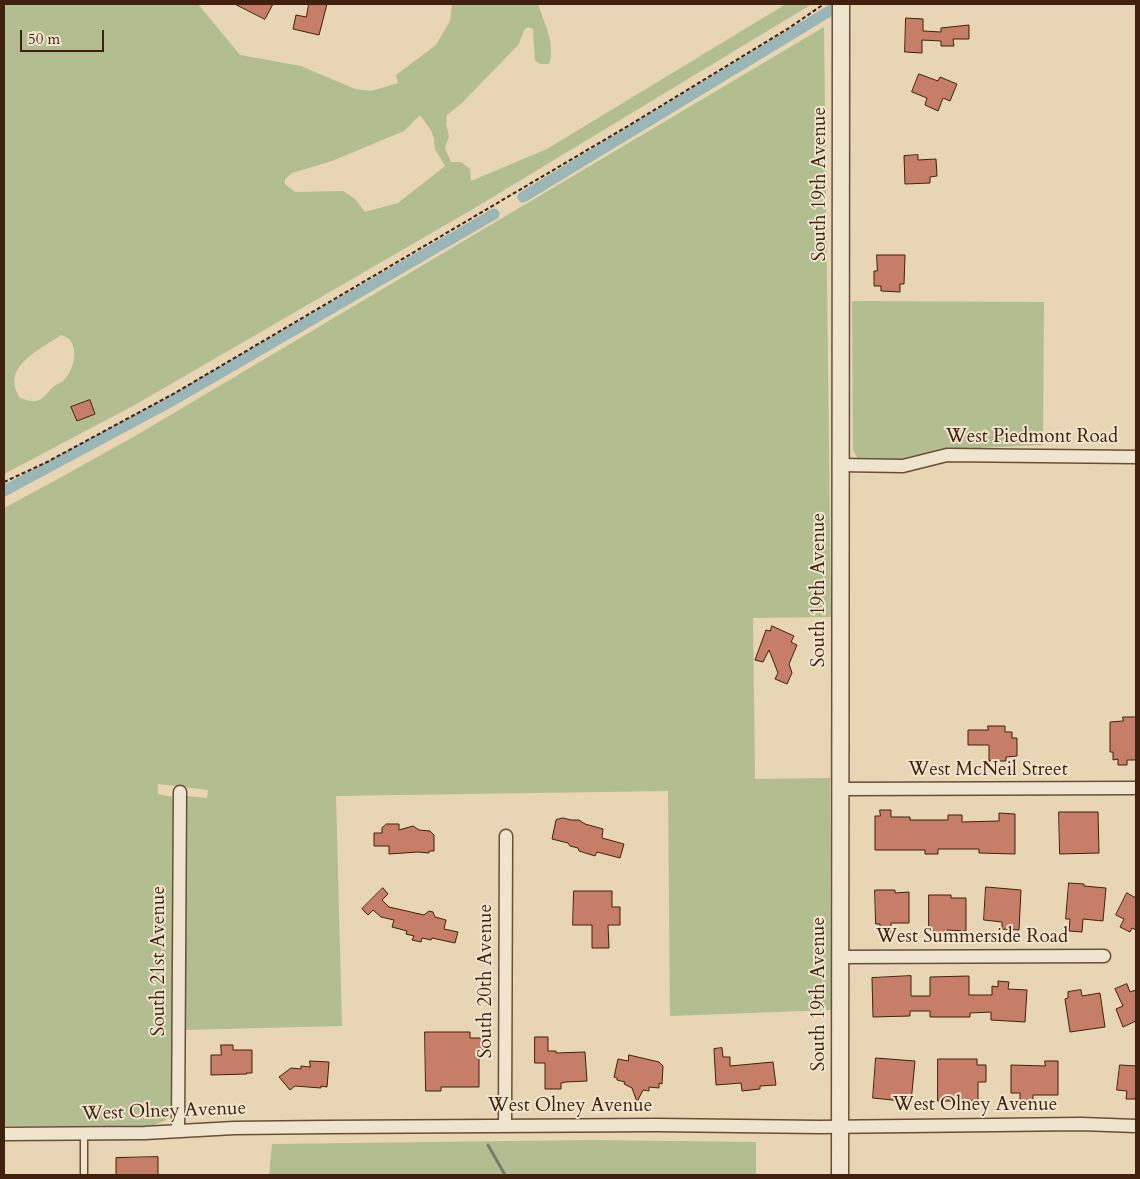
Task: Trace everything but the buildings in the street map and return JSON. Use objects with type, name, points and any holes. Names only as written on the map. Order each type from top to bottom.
[{"type":"street","name":"South 19th Avenue","points":[[840,1175],[841,4]]},
{"type":"street","name":"West Piedmont Road","points":[[840,465],[903,466],[947,455],[1136,457]]},
{"type":"street","name":"West McNeil Street","points":[[841,789],[1136,788]]},
{"type":"street","name":"South 21st Avenue","points":[[178,1131],[180,792]]},
{"type":"street","name":"South 20th Avenue","points":[[505,1126],[506,836]]},
{"type":"street","name":"West Summerside Road","points":[[840,957],[1104,956]]},
{"type":"street","name":"West Olney Avenue","points":[[4,1134],[144,1133],[266,1127],[657,1125],[820,1127],[1081,1124],[1136,1126]]},
{"type":"lane","points":[[84,1133],[84,1175]]},
{"type":"path","points":[[4,482],[47,462],[175,393],[628,126],[789,28],[824,4]]},
{"type":"green space","points":[[4,4],[198,4],[240,55],[301,66],[355,89],[371,91],[398,83],[396,75],[436,45],[450,21],[452,4],[538,4],[550,42],[551,57],[549,64],[541,64],[535,61],[533,29],[528,27],[524,30],[519,44],[462,103],[447,115],[446,124],[449,136],[445,148],[451,162],[461,162],[470,169],[471,181],[547,149],[786,4],[812,4],[473,209],[133,406],[4,474]],"holes":[[[420,115],[431,130],[435,149],[445,166],[398,203],[365,212],[355,199],[343,191],[295,192],[285,184],[285,179],[292,173],[332,161],[404,131]],[[61,335],[72,343],[74,349],[73,362],[67,376],[38,401],[20,398],[15,387],[15,377],[18,369],[24,361]]]},
{"type":"green space","points":[[824,27],[831,617],[753,618],[755,779],[830,778],[831,1010],[670,1016],[668,791],[336,796],[342,1026],[183,1030],[187,796],[207,798],[208,790],[158,784],[158,794],[173,797],[173,1102],[166,1120],[151,1126],[4,1126],[4,508],[135,436]]},
{"type":"green space","points":[[852,301],[1044,302],[1043,445],[937,450],[900,459],[858,459],[853,450]]},
{"type":"green space","points":[[592,1140],[756,1142],[756,1175],[269,1175],[272,1144]]},
{"type":"waterway","points":[[523,197],[841,4]]},
{"type":"waterway","points":[[4,491],[168,403],[494,214]]},
{"type":"waterway","points":[[488,1145],[505,1175]]}]
